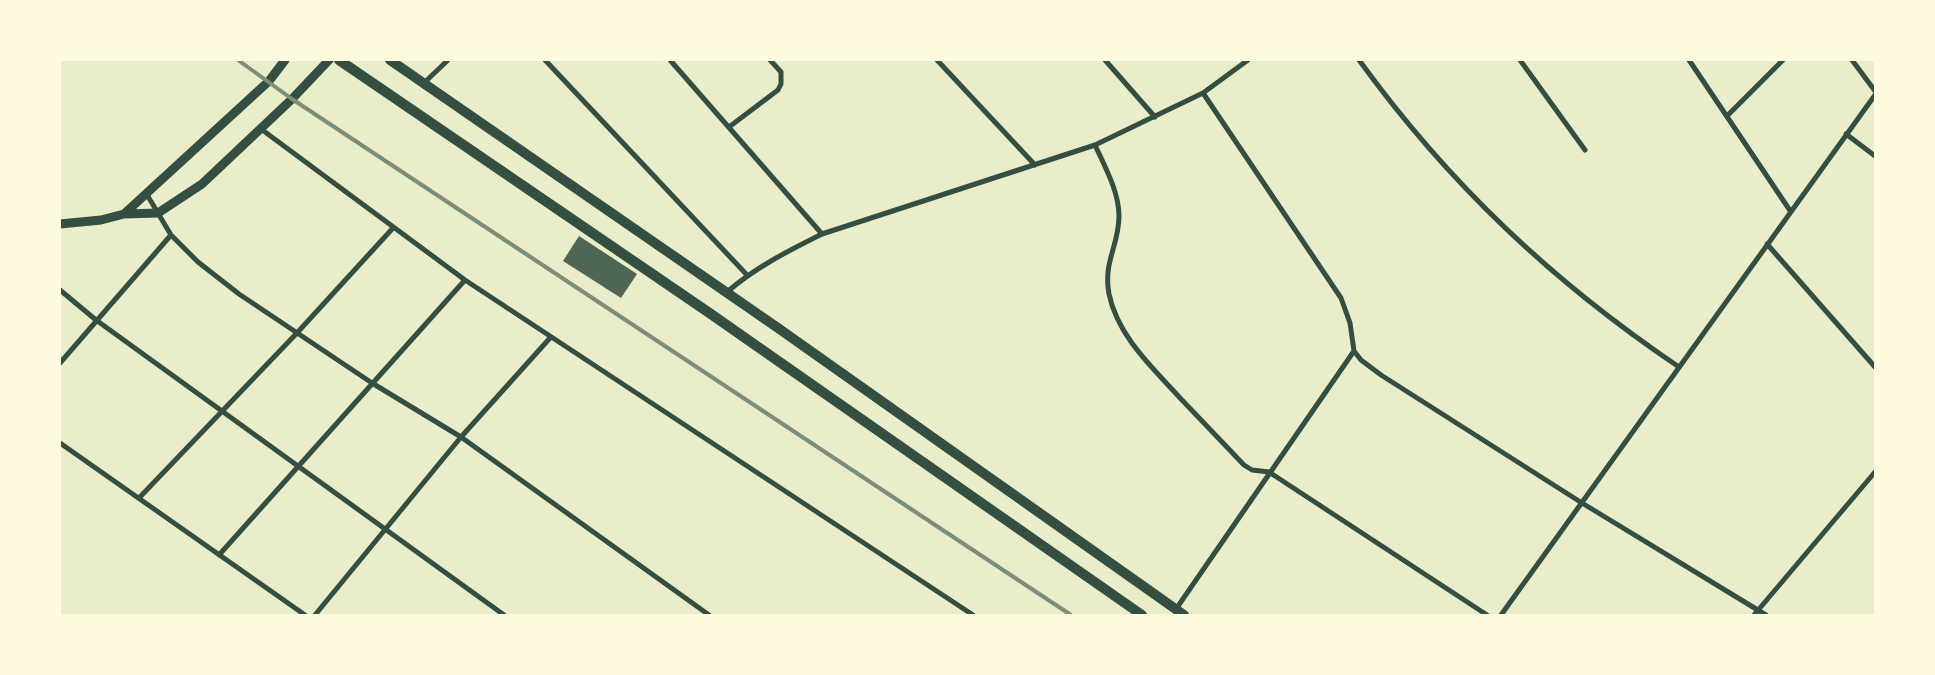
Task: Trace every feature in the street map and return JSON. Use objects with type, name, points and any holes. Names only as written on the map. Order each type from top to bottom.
[{"type":"main road","points":[[339,60],[699,306],[1142,615]]},
{"type":"main road","points":[[390,60],[727,292],[1180,612]]},
{"type":"street","points":[[124,214],[269,81],[285,60]]},
{"type":"street","points":[[60,224],[101,220],[124,214],[158,213],[202,184],[261,129],[329,60]]},
{"type":"street","points":[[424,83],[448,60]]},
{"type":"street","points":[[545,60],[747,275]]},
{"type":"street","points":[[670,60],[822,234]]},
{"type":"street","points":[[729,127],[778,90],[781,84],[781,72],[770,60]]},
{"type":"street","points":[[937,60],[1035,165]]},
{"type":"street","points":[[1105,60],[1155,117]]},
{"type":"street","points":[[727,292],[747,275],[784,253],[822,234],[1095,145],[1203,93],[1248,60]]},
{"type":"street","points":[[1359,60],[1422,142],[1460,185],[1501,226],[1587,301],[1679,367]]},
{"type":"street","points":[[1520,60],[1585,150]]},
{"type":"street","points":[[1689,60],[1791,212]]},
{"type":"street","points":[[1727,116],[1783,60]]},
{"type":"street","points":[[1501,615],[1875,93],[1852,60]]},
{"type":"street","points":[[1203,93],[1341,298],[1350,323],[1354,351],[1361,360],[1381,375],[1582,502],[1766,615]]},
{"type":"street","points":[[261,129],[465,280],[550,338],[973,615]]},
{"type":"street","points":[[1846,134],[1875,156]]},
{"type":"street","points":[[1095,145],[1117,199],[1119,216],[1117,235],[1111,252],[1107,274],[1110,296],[1125,333],[1142,357],[1244,465],[1252,470],[1269,472],[1488,615]]},
{"type":"street","points":[[146,193],[171,235],[198,262],[296,334],[461,437],[708,615]]},
{"type":"street","points":[[139,498],[296,334],[393,228]]},
{"type":"street","points":[[60,363],[171,235]]},
{"type":"street","points":[[1767,244],[1875,366]]},
{"type":"street","points":[[219,555],[465,280]]},
{"type":"street","points":[[60,290],[96,320],[504,615]]},
{"type":"street","points":[[315,615],[461,437],[550,338]]},
{"type":"street","points":[[1180,612],[1269,472],[1354,351]]},
{"type":"street","points":[[60,443],[305,615]]},
{"type":"street","points":[[1754,615],[1875,473]]},
{"type":"building","points":[[579,236],[637,274],[621,298],[563,261]]},
{"type":"railway","points":[[238,60],[292,99],[1071,615]]}]
